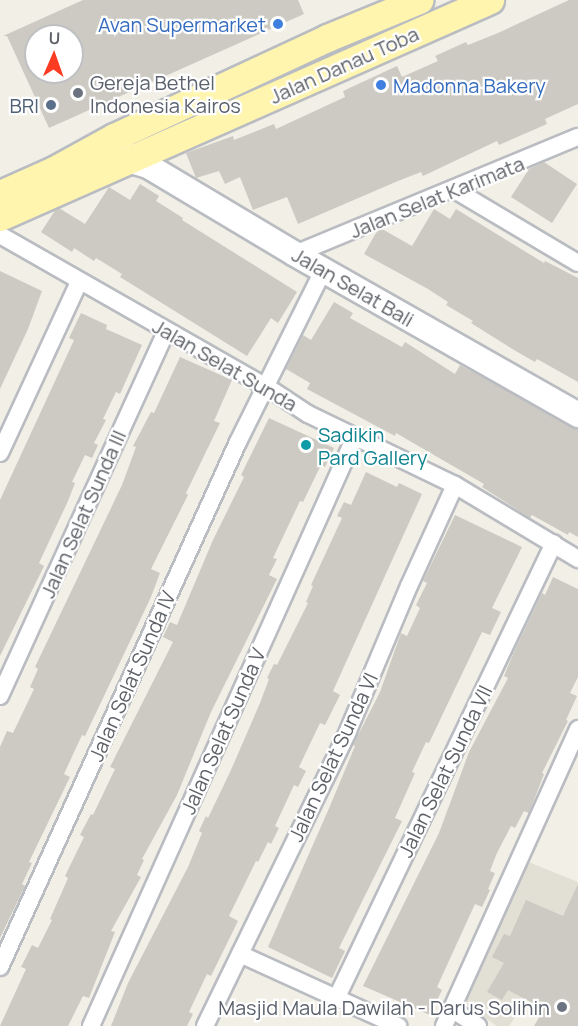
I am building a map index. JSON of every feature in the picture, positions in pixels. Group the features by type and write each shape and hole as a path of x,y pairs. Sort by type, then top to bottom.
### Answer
{"main road":[{"name":"Jalan Danau Toba","path":"0,194 52,171 114,137 327,38 419,0"},
{"name":"Jalan Danau Toba","path":"0,217 490,0"}],"street":[{"path":"114,137 128,160"},
{"name":"Jalan Selat Karimata","path":"296,254 455,190 578,137"},
{"name":"Jalan Selat Bali","path":"128,160 148,166 296,254 578,415"},
{"path":"455,190 574,260 578,242"},
{"name":"Jalan Selat Sunda","path":"0,235 166,332 267,387 308,414 455,485 578,559"},
{"name":"Jalan Selat Sunda IV","path":"0,967 238,442 324,269"},
{"path":"0,453 79,282"},
{"name":"Jalan Selat Sunda III","path":"0,696 166,332"},
{"name":"Jalan Selat Sunda V","path":"91,1026 355,437"},
{"name":"Jalan Selat Sunda VI","path":"204,1026 348,732 409,586 455,485"},
{"name":"Jalan Selat Sunda VII","path":"336,999 554,543"},
{"path":"444,1026 578,729"},
{"path":"240,954 398,1026"},
{"path":"452,1009 478,1026"}],"shaded area":[{"path":"526,861 578,882 578,939 541,978 509,1026 497,1026 467,1005 467,998"}],"building":[{"path":"83,0 298,0 304,14 49,128 29,84 84,84 84,24 30,24"},
{"path":"569,0 578,0 578,104 545,119 547,124 499,145 497,141 423,176 421,172 298,224 287,197 253,210 240,177 225,184 219,171 196,178 186,153 233,136 234,140 274,124 276,129 345,97 343,91 397,66 402,77 438,61 435,56 466,42 468,45 498,33"},
{"path":"24,27 24,73 7,36 3,36"},
{"path":"544,162 577,184 552,223 511,197 529,169"},
{"path":"140,184 159,196 156,201 183,218 182,220 297,292 278,323 271,318 247,356 120,277 122,274 96,258 94,261 74,248 72,252 41,232 56,209 59,208 85,224 109,187 130,200"},
{"path":"434,209 450,219 456,209 544,263 545,261 578,278 578,382 537,359 535,362 514,350 471,323 473,321 446,305 448,302 428,289 364,254 377,231 382,229 412,246"},
{"path":"0,271 42,291 28,329 0,389"},
{"path":"334,302 353,313 350,318 402,347 405,342 455,374 460,365 578,429 578,537 569,532 568,535 532,515 530,518 482,487 484,484 396,433 395,436 307,389 310,383 286,369 303,335 311,340"},
{"path":"81,313 107,325 106,329 142,345 120,394 116,392 103,419 106,420 94,443 98,445 92,458 85,455 72,482 75,483 68,501 39,563 44,566 0,656 0,500 74,340 69,338"},
{"path":"180,357 232,380 214,421 220,423 186,493 188,495 151,569 160,573 151,597 85,736 82,735 64,774 70,777 29,862 32,863 22,884 25,886 0,938 0,747 7,731 13,733 34,689 30,687 38,669 35,667 122,485 136,447 133,446 151,412 154,413"},
{"path":"269,418 334,448 325,467 321,465 303,502 300,501 273,558 277,559 269,575 277,579 211,712 177,795 142,859 144,860 137,875 141,877 111,931 115,932 89,998 83,996 68,1026 0,1026 26,969 21,967 32,945 38,948 52,920 50,919 68,878 65,876 84,837 80,835 91,814 93,815 115,769 110,767 173,642 163,637 170,622 177,625 213,540 244,477 241,475"},
{"path":"366,472 397,487 399,483 422,494 333,691 340,695 325,725 320,723 299,767 306,771 298,787 294,785 275,826 279,828 271,844 268,842 258,862 256,861 229,916 238,921 211,976 207,974 189,1012 193,1014 187,1026 111,1026 128,983 188,867 202,833 199,831 206,816 208,818 231,770 260,703 269,679 267,678 274,664 277,665 308,603 306,602 313,586 311,585 342,518 337,516 344,502 351,505"},
{"path":"455,515 522,547 492,608 501,612 490,635 482,632 429,743 426,742 412,772 415,773 395,818 402,821 339,948 345,951 332,978 268,947 330,806 355,746 353,745 380,692 401,633 407,636 420,608 416,605 427,583 423,581"},
{"path":"553,577 578,589 578,677 570,693 577,696 566,720 568,721 542,773 544,774 529,813 524,811 515,828 511,826 497,853 490,871 495,873 488,889 490,890 482,907 475,904 437,987 442,990 430,1015 363,986 439,833 469,752 508,678 504,676 513,654 542,593 545,595"},
{"path":"578,884 578,1026 534,1026 544,1009 508,990 502,1000 487,992 504,963 492,957 504,934 510,936 526,900 563,916"}],"place":[{"name":"Avan Supermarket","path":"278,24"},
{"name":"Madonna Bakery","path":"381,85"},
{"name":"Gereja Bethel Indonesia Kairos","path":"78,93"},
{"name":"BRI","path":"51,105"},
{"name":"Sadikin Pard Gallery","path":"306,445"},
{"name":"Masjid Maula Dawilah - Darus Solihin","path":"562,1007"}]}
